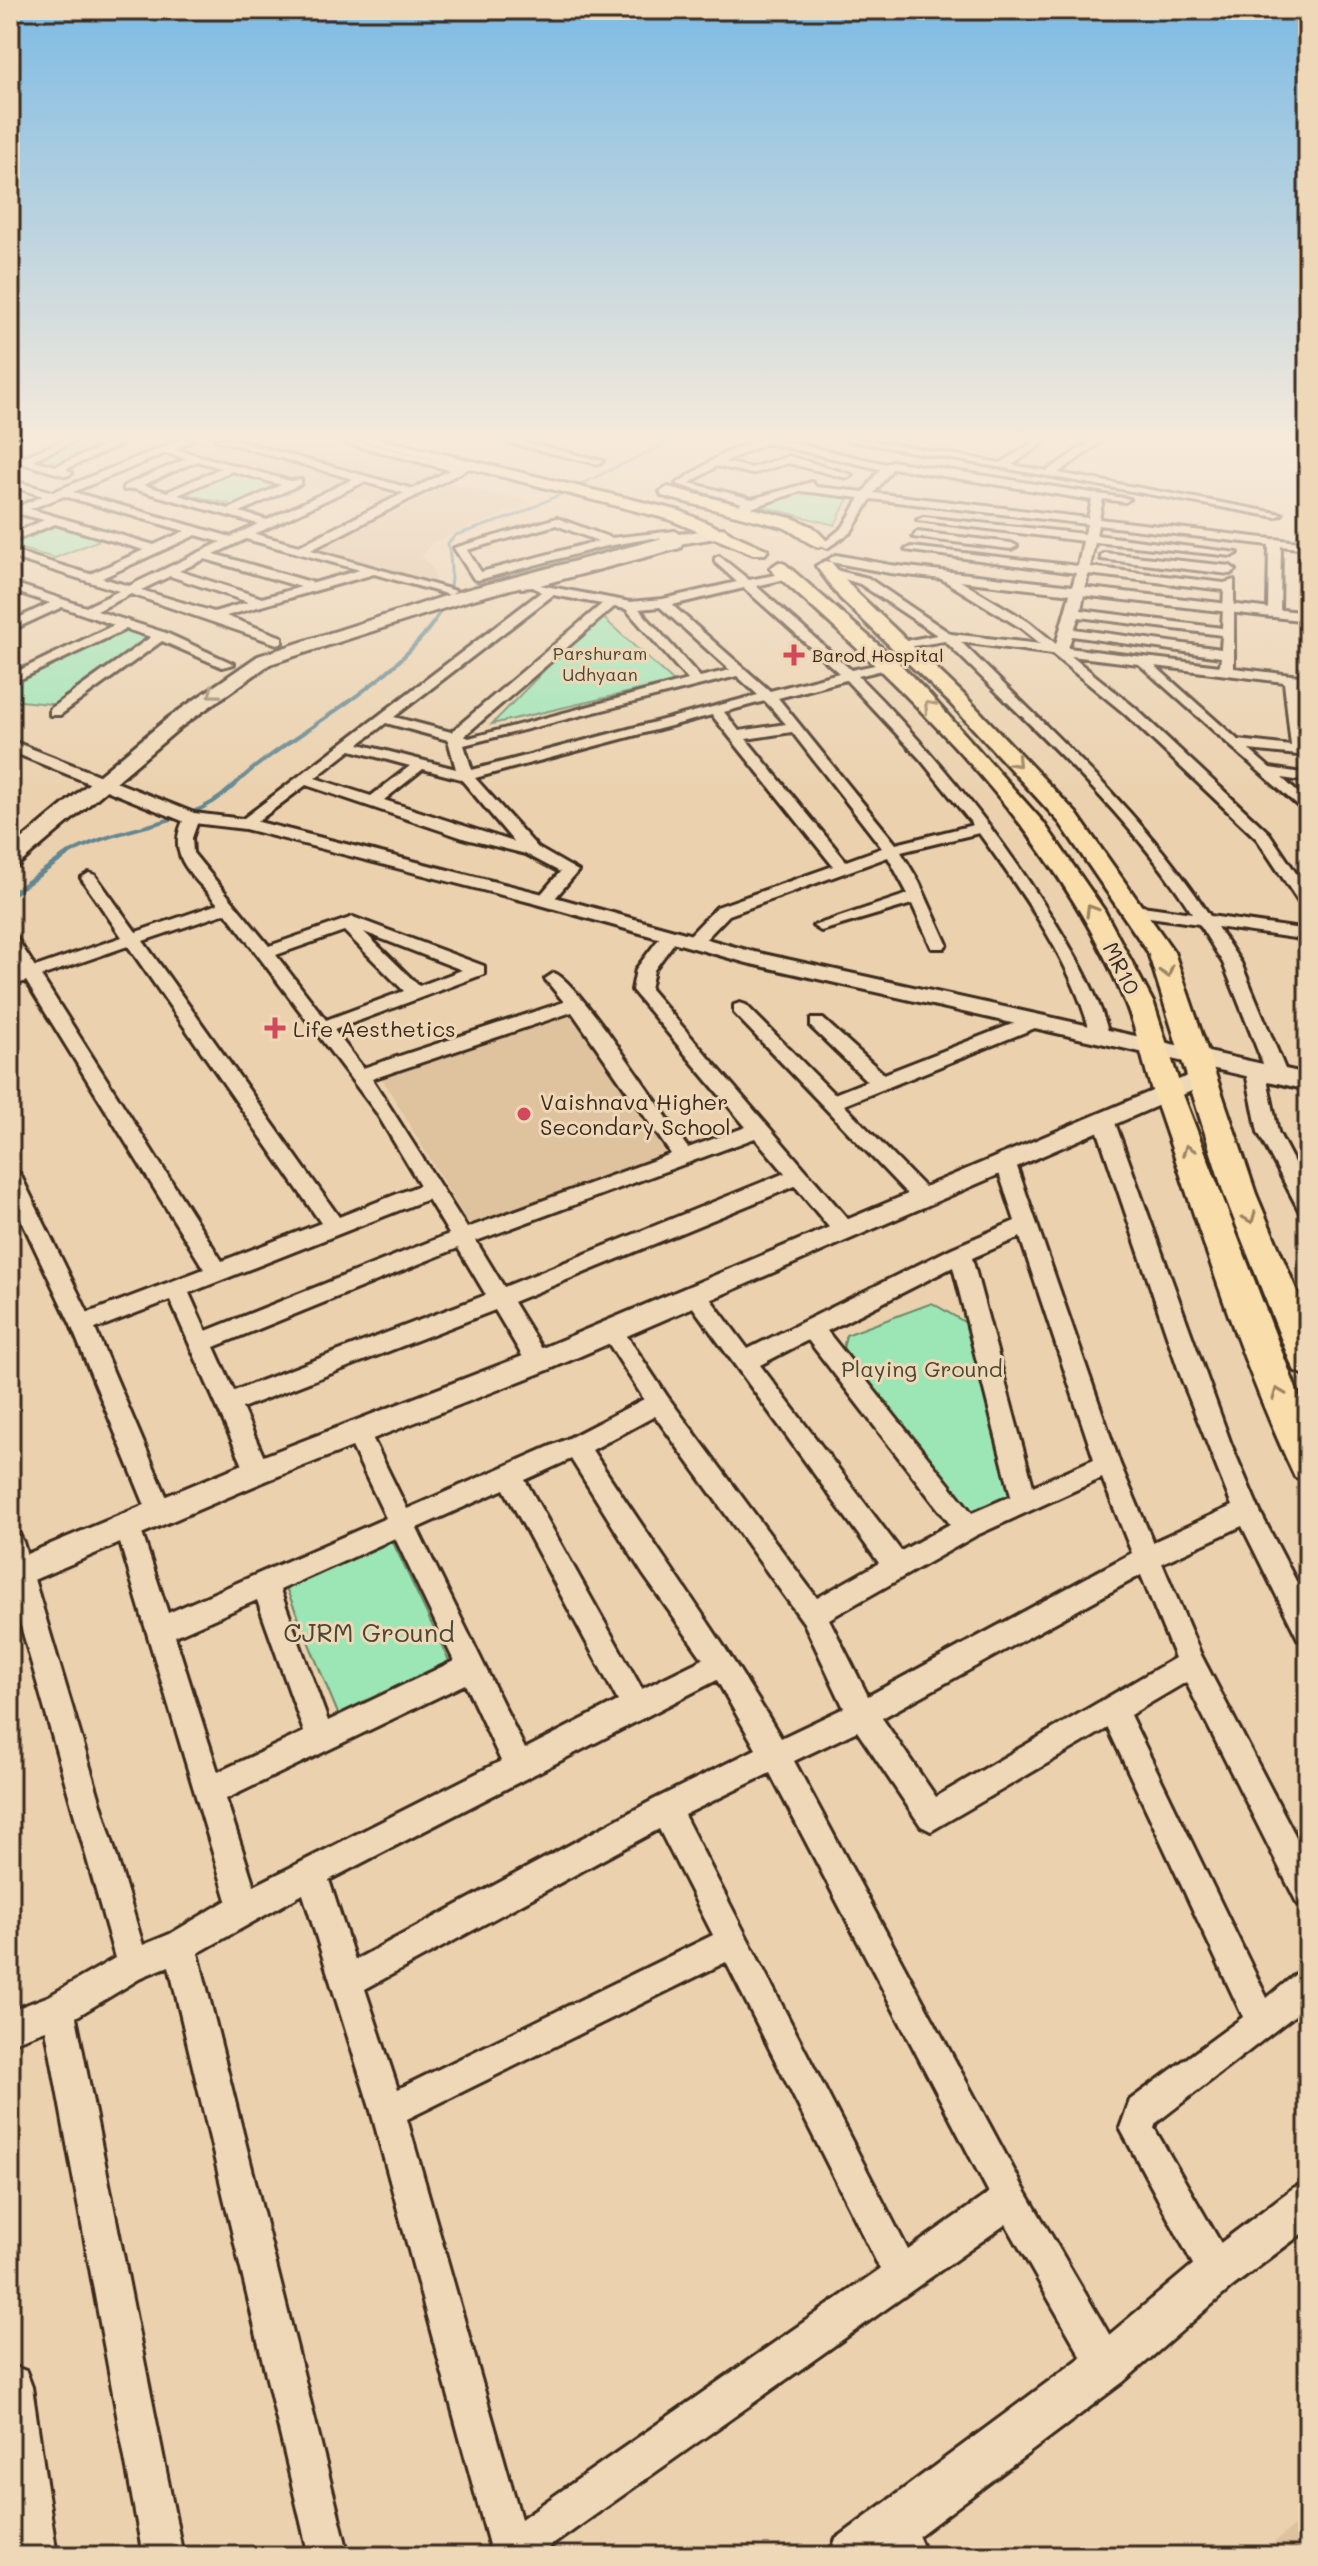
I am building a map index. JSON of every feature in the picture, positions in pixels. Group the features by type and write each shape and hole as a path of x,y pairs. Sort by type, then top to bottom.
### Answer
{"main road":[{"path":"34,814 200,679 277,640 585,559"},
{"name":"MR10","path":"766,559 956,698 1068,818 1135,910 1161,952 1240,1194 1308,1361"},
{"path":"776,559 775,564 808,570 824,559"},
{"name":"MR10","path":"828,559 894,655 1072,878 1118,958 1140,1004 1167,1092 1264,1359 1308,1465"},
{"path":"10,860 102,782 245,670 291,649 448,593"}],"street":[{"path":"27,559 214,616 277,640"},
{"path":"89,579 134,559"},
{"path":"87,611 197,559"},
{"path":"218,559 314,587"},
{"path":"330,559 448,593"},
{"path":"467,559 478,576 549,559"},
{"path":"627,559 525,585 630,606 663,603 745,584 775,564"},
{"path":"830,559 948,637 1101,789 1176,876 1232,963 1266,1073 1268,1132 1308,1209"},
{"path":"837,559 906,571 1308,617"},
{"path":"906,571 909,559"},
{"path":"990,559 1230,587"},
{"path":"1060,651 1074,613 1085,559"},
{"path":"1122,559 1230,570"},
{"path":"1226,674 1231,559"},
{"path":"1274,613 1275,559"},
{"path":"719,560 848,674 926,757 985,827 1008,859 1092,997 1100,1035"},
{"path":"214,616 376,570"},
{"path":"170,572 260,602"},
{"path":"941,575 1060,651 1216,788 1263,836 1308,903"},
{"path":"10,586 161,636 227,664"},
{"path":"245,824 550,591"},
{"path":"10,627 61,603"},
{"path":"663,603 767,695 796,727 892,850 938,944"},
{"path":"454,737 610,604"},
{"path":"630,606 697,682"},
{"path":"1074,613 1226,632"},
{"path":"10,680 125,624"},
{"path":"1068,632 1227,654"},
{"path":"55,712 161,636"},
{"path":"348,745 466,776 848,674 948,637 1226,674 1308,681"},
{"path":"1145,664 1306,807"},
{"path":"384,718 469,742 740,671"},
{"path":"1238,744 1303,752 1301,703 1290,680"},
{"path":"714,709 843,868"},
{"path":"736,736 796,727"},
{"path":"454,737 466,776 532,851"},
{"path":"10,745 191,818 245,824 544,900 747,957 1153,1048 1198,1068 1266,1073 1308,1082"},
{"path":"375,800 421,764"},
{"path":"1268,772 1308,778"},
{"path":"302,779 375,800 466,835 532,851 570,871 544,900"},
{"path":"191,818 184,838 185,854 229,906 383,1107 538,1362"},
{"path":"693,942 723,911 892,850 985,827"},
{"path":"89,878 336,1228"},
{"path":"821,926 917,897"},
{"path":"10,981 229,906"},
{"path":"1135,910 1308,935"},
{"path":"265,953 353,922 478,970 322,1028"},
{"path":"346,924 417,994"},
{"path":"670,936 645,969 641,990 801,1175 845,1231"},
{"path":"10,941 217,1271"},
{"path":"554,979 576,1004 683,1156"},
{"path":"359,1076 576,1004"},
{"path":"740,1009 922,1197"},
{"path":"830,1103 1039,1020"},
{"path":"817,1023 881,1083"},
{"path":"15,1574 258,1471 538,1362 845,1231 1167,1092 1198,1068"},
{"path":"1104,1120 1216,1441 1284,1588 1308,1630"},
{"path":"198,1344 462,1238 760,1129"},
{"path":"1005,1161 1108,1464 1191,1664 1308,1892"},
{"path":"10,1174 82,1325 160,1512"},
{"path":"226,1404 501,1298 801,1175"},
{"path":"82,1325 432,1189"},
{"path":"744,1362 960,1254 1027,1225"},
{"path":"960,1254 1025,1501"},
{"path":"175,1287 198,1344 258,1471"},
{"path":"695,1295 897,1567"},
{"path":"611,1330 659,1403 813,1614 862,1714 931,1816 1191,1664"},
{"path":"813,1330 968,1527"},
{"path":"162,1629 576,1446 659,1403"},
{"path":"357,1432 518,1765"},
{"path":"576,1446 652,1566 722,1663 775,1754 1011,2199 1107,2366"},
{"path":"813,1614 968,1527 1108,1464"},
{"path":"509,1475 635,1704"},
{"path":"346,1982 665,1809 862,1714 1147,1558 1248,1511"},
{"path":"128,1526 245,1907"},
{"path":"10,1542 15,1574 133,1965"},
{"path":"265,1585 321,1740"},
{"path":"10,2027 58,2009 133,1965 180,1946 311,1872 635,1704 722,1663"},
{"path":"209,1792 471,1667"},
{"path":"1113,1709 1262,2023"},
{"path":"665,1809 903,2278"},
{"path":"311,1872 388,2111 512,2553 1011,2199"},
{"path":"388,2111 733,1942"},
{"path":"180,1946 329,2556"},
{"path":"1217,2272 1140,2136 1138,2119 1142,2112 1262,2023 1308,1984"},
{"path":"58,2009 163,2556"},
{"path":"853,2556 900,2540 1217,2272 1308,2203"},
{"path":"10,2387 23,2533"}],"shaded area":[{"path":"351,559 424,559 433,569 435,581"},
{"name":"Vaishnava Higher Secondary School","path":"569,1015 673,1150 470,1227 382,1078"},
{"path":"1308,2514 1308,2556 1258,2556"}],"green space":[{"name":"Parshuram Udhyaan","path":"599,614 674,682 492,724"},
{"path":"132,629 152,635 61,705 10,700 10,684"},
{"name":"Playing Ground","path":"932,1303 971,1326 1014,1499 970,1518 841,1358 846,1335"},
{"name":"CJRM Ground","path":"389,1534 451,1665 341,1721 284,1583"}],"waterway":[{"path":"432,624 448,595 450,559"},
{"path":"66,856 99,840 185,815 210,804 278,750 373,684 415,645 434,622"},
{"path":"10,895 66,856"}],"place":[{"name":"Barod Hospital","path":"794,655"},
{"name":"Life Aesthetics","path":"275,1028"},
{"name":"Vaishnava Higher Secondary School","path":"524,1114"}]}
